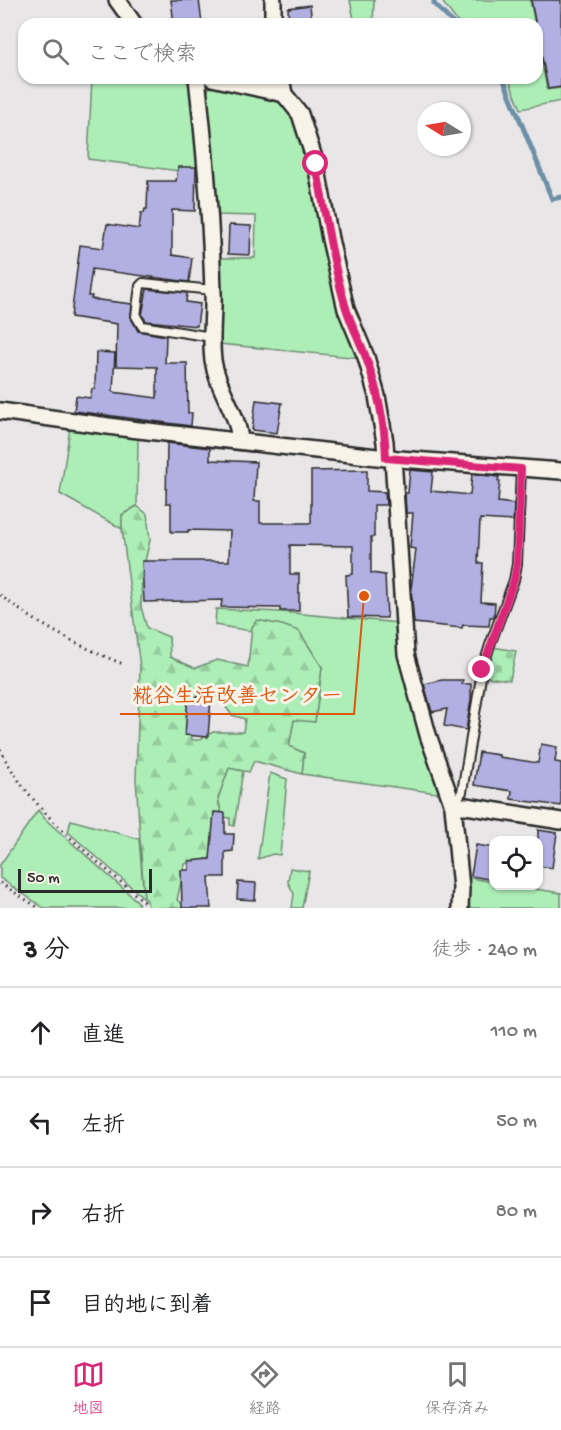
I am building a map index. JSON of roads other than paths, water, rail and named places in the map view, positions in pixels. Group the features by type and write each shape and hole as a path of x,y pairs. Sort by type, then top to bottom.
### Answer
{"street":[{"path":"117,0 130,18"},
{"path":"273,0 273,18"},
{"path":"198,84 207,175 213,291 213,360 218,379 239,429 240,441"},
{"path":"239,84 284,94"},
{"path":"282,84 284,94 300,114 316,164 346,309 366,357 377,396 389,458 406,654 428,735 453,806 461,888 460,908"},
{"path":"0,411 389,458 561,471"},
{"path":"453,806 561,821"}],"lane":[{"path":"212,337 142,326 136,316 140,286 143,283 213,291"},
{"path":"453,806 462,792 482,670 514,580 517,564 521,469"}],"waterway":[{"path":"434,0 434,4 448,18"},
{"path":"505,84 552,199 561,197"}],"place":[{"name":"糀谷生活改善センター","path":"364,596"}]}
